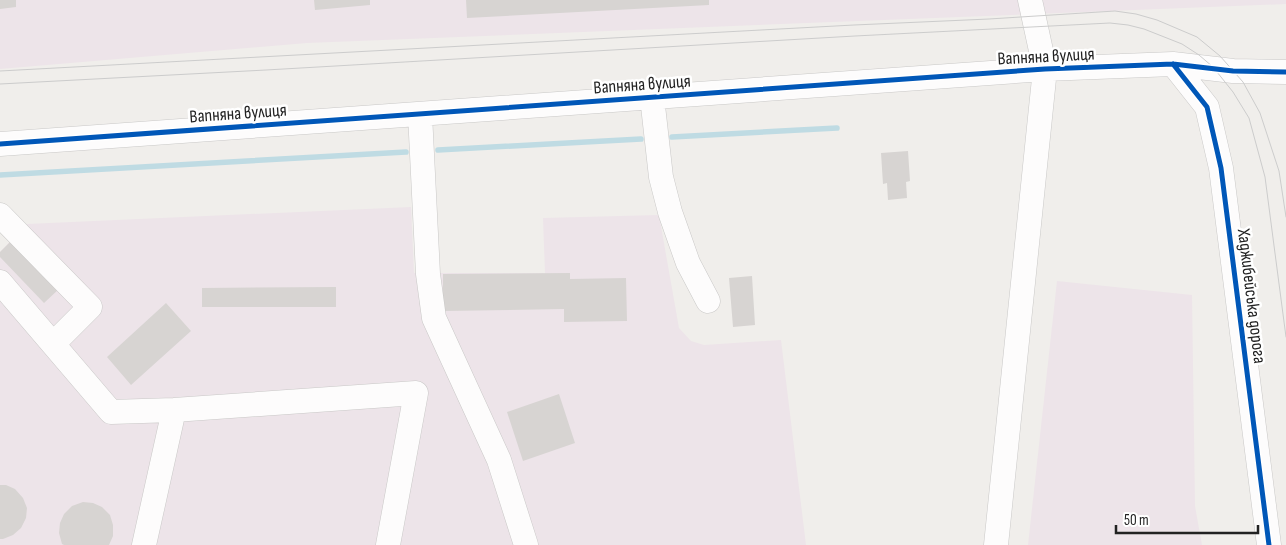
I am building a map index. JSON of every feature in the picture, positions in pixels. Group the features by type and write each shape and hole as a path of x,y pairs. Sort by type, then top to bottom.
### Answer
{"street":[{"path":"996,545 1045,69 1030,0"},
{"name":"Вапняна вулиця","path":"0,144 1045,69 1173,64 1233,71 1286,72"},
{"name":"Хаджибейська дорога","path":"1173,64 1207,107 1221,168 1269,545"},
{"path":"652,97 661,177 670,212 688,263 708,301"},
{"path":"420,114 428,274 434,318 499,460 526,545"},
{"path":"0,215 90,307 53,344"},
{"path":"0,282 111,412 174,410 416,394 388,545"},
{"path":"144,545 174,410"}],"shaded area":[{"path":"0,0 1286,0 1286,4 307,43 0,69"},
{"path":"411,207 414,273 545,273 543,218 659,215 679,328 691,341 704,345 781,340 806,545 0,545 0,252 27,224"},
{"path":"1057,281 1192,295 1195,506 1202,545 1028,545"}],"building":[{"path":"0,0 16,0 16,7 0,9"},
{"path":"314,0 370,0 370,5 315,10"},
{"path":"466,0 709,0 709,5 467,18"},
{"path":"908,151 910,181 906,182 907,198 888,200 887,183 883,184 881,153"},
{"path":"12,240 59,289 44,303 0,257 0,252"},
{"path":"570,273 570,279 626,278 627,321 564,322 564,309 443,311 443,274"},
{"path":"752,276 755,325 733,327 729,278"},
{"path":"336,287 336,307 202,307 202,288"},
{"path":"166,303 191,331 131,385 107,357"},
{"path":"559,394 575,443 523,461 507,412"},
{"path":"0,485 6,485 15,489 23,498 27,508 26,518 21,528 13,535 3,539 0,539"},
{"path":"83,502 93,503 102,507 110,515 113,525 113,536 109,545 62,544 59,533 60,523 64,514 72,506"}],"waterway":[{"path":"672,137 837,128"},
{"path":"438,150 641,139"},
{"path":"0,175 406,152"}],"tram line":[{"path":"0,71 1115,11 1157,20 1197,37 1220,56 1243,82 1260,113 1279,171 1286,217"},
{"path":"0,84 855,36 1110,23 1128,25 1144,29 1182,44 1199,55 1213,67 1233,92 1249,118 1265,177 1286,337"}],"cycle path":[{"path":"1173,64 1207,107 1221,168 1269,545"},
{"path":"0,144 1045,69 1173,64 1233,71 1286,72"}]}
